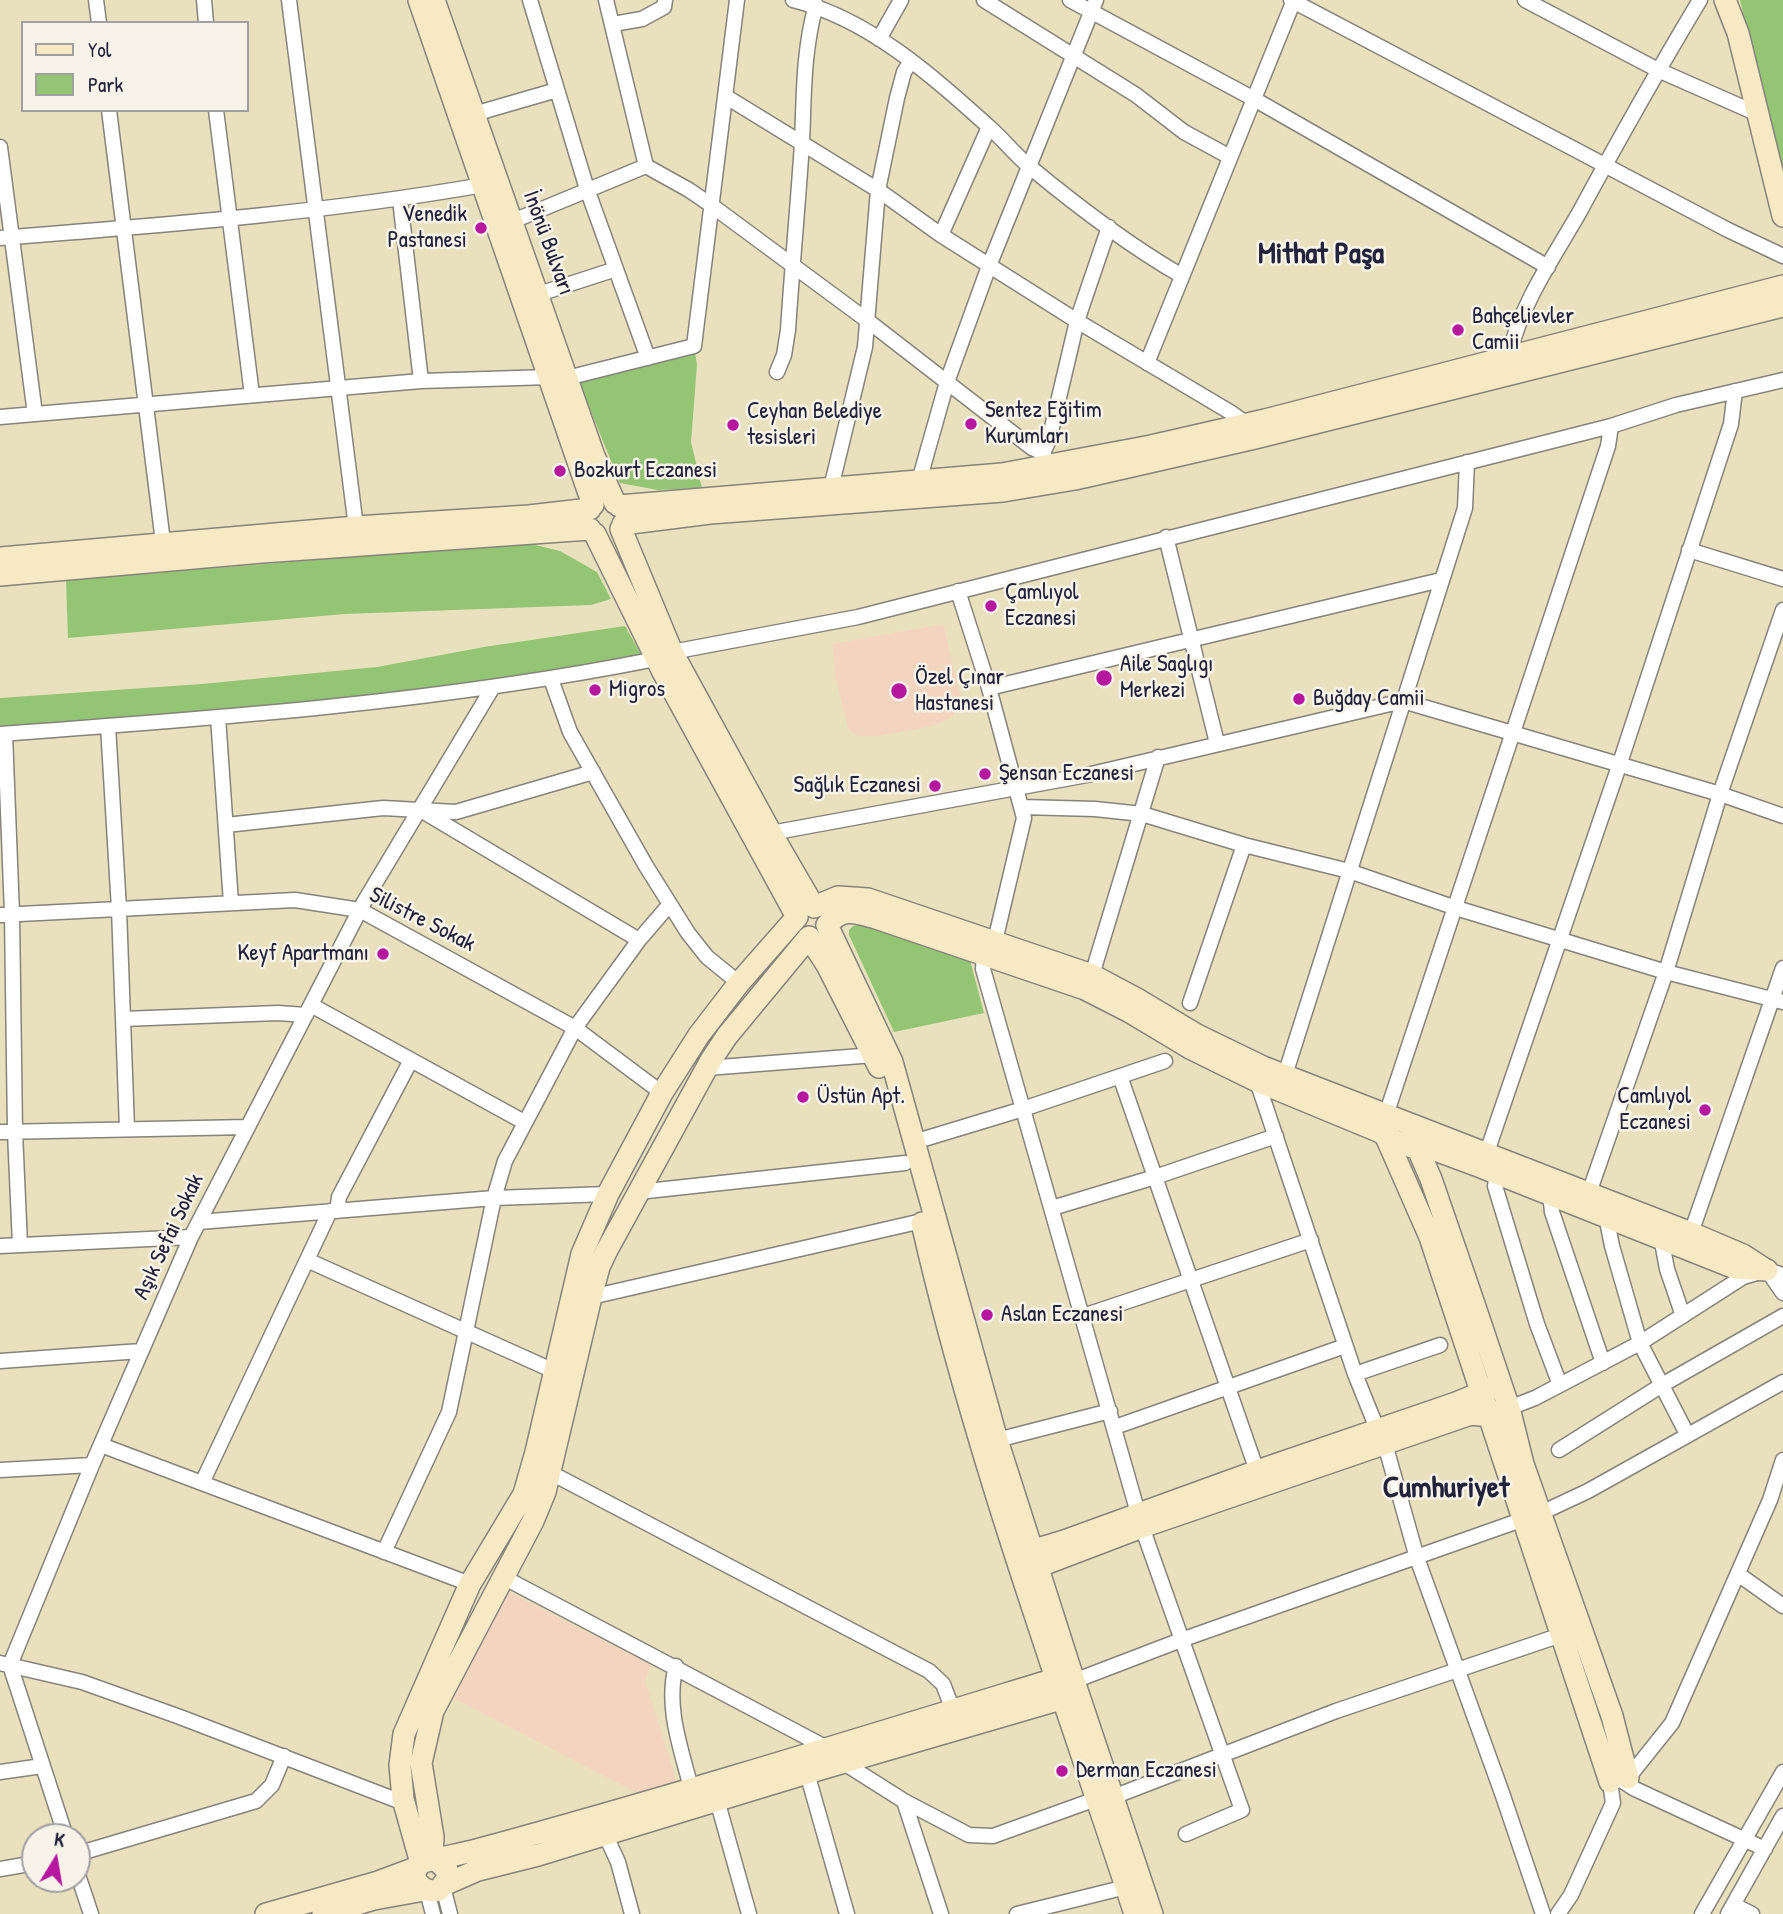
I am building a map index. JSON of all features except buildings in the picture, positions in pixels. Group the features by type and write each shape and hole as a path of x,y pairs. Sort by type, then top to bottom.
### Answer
{"street":[{"path":"96,0 99,21"},
{"path":"204,0 206,21"},
{"path":"289,0 356,527"},
{"name":"İnönü Bulvarı","path":"419,0 484,185 559,378 619,516 664,656"},
{"name":"İnönü Bulvarı","path":"435,0 539,294 592,519 664,656"},
{"path":"530,0 587,189 648,358"},
{"path":"607,0 646,166 689,190 793,265 1046,460"},
{"path":"613,24 642,19 664,7 664,0"},
{"path":"0,417 421,382 559,378 694,346 737,0"},
{"path":"794,0 816,5 846,18 911,61 989,127 1029,166 1142,253 1182,276"},
{"path":"879,39 901,0"},
{"path":"984,0 1136,95 1184,132 1230,157"},
{"path":"1070,0 1093,6 1548,267"},
{"path":"1147,363 1293,0 1728,230 1783,256"},
{"path":"1525,0 1658,69 1758,114"},
{"path":"1509,355 1515,330 1548,267 1658,69 1700,0"},
{"path":"1725,0 1738,33 1783,216"},
{"path":"777,372 784,355 788,330 802,143 804,75 808,33 816,5"},
{"path":"919,481 947,382 989,265 1093,6"},
{"path":"831,488 865,347 878,190 900,85 911,61"},
{"path":"474,114 557,90"},
{"path":"724,96 878,190 941,235 1077,321 1247,424"},
{"path":"109,112 163,542"},
{"path":"216,112 252,395"},
{"path":"941,235 989,127"},
{"path":"0,147 6,237 35,414"},
{"path":"513,221 646,166"},
{"path":"6,237 400,200 484,185"},
{"path":"400,200 421,382"},
{"path":"1046,460 1077,321 1109,227"},
{"path":"539,294 616,269"},
{"path":"619,516 831,488 1002,474 1046,460 1247,424 1783,286"},
{"path":"592,519 604,500 619,516 710,513 1003,491 1075,479 1255,438 1783,306"},
{"path":"20,1245 8,1132 2,734 218,717 551,679 858,617 1611,426 1676,405 1783,380"},
{"path":"1487,1153 1619,766 1731,424 1735,391"},
{"path":"1611,426 1608,446 1384,1125 1430,1237 1480,1392 1499,1412 1523,1464 1532,1516 1561,1635 1620,1780 1765,1849"},
{"path":"1284,1075 1465,508 1467,462"},
{"path":"0,558 356,527 529,516 592,519"},
{"path":"592,519 600,536 611,536 619,516"},
{"path":"0,575 592,519"},
{"path":"1166,537 1217,743"},
{"path":"1689,550 1783,579"},
{"path":"989,688 1441,580"},
{"path":"958,591 989,688 1024,818 983,969 1140,1520 1242,1810 1185,1834"},
{"path":"1589,1192 1666,972 1720,794 1783,610"},
{"path":"664,656 771,833 806,912"},
{"path":"664,656 806,912"},
{"path":"551,679 570,732 670,904 707,957 739,983"},
{"name":"Aşık Sefai Sokak","path":"4,1665 191,1237 360,910 493,687"},
{"path":"771,833 1017,788 1403,701 1511,735 1720,794 1783,816"},
{"path":"218,717 232,903"},
{"path":"108,726 119,909 127,1129"},
{"path":"1092,975 1158,758"},
{"path":"226,825 383,808 456,812 593,772"},
{"path":"1021,807 1096,809 1142,814 1244,845 1349,871 1456,908 1666,972 1779,1001"},
{"path":"420,809 639,940"},
{"path":"1190,1003 1244,845"},
{"path":"433,1914 435,1888 447,1870 427,1863 404,1803 400,1765 404,1734 470,1584 524,1494 582,1254 608,1194 698,1035 739,983 806,912 838,897 868,898 1085,989 1257,1082 1384,1125 1416,1126 1691,1233 1743,1255 1775,1273 1783,1293"},
{"name":"Silistre Sokak","path":"6,915 295,900 360,910 575,1028 663,1093"},
{"path":"384,1552 449,1412 494,1198 505,1161 575,1028 639,940 670,904"},
{"path":"806,912 797,927 818,931 892,1062 1063,1686 1104,1798 1152,1914"},
{"path":"450,1914 435,1888 417,1882 427,1863 433,1836 421,1763 425,1740 433,1711 533,1521 551,1473 599,1267 638,1192 727,1036 818,931 839,914 860,914 1092,975 1197,1035 1384,1125 1418,1149 1436,1150 1735,1268 1775,1273"},
{"path":"818,931 883,1078 922,1221 943,1315 1027,1562"},
{"path":"1691,1233 1779,1001 1783,968"},
{"path":"123,1019 308,1010 411,1060 524,1122"},
{"path":"707,1068 874,1055"},
{"path":"202,1483 307,1259 411,1060"},
{"path":"914,1142 1165,1061"},
{"path":"1120,1076 1257,1471"},
{"path":"1257,1082 1355,1374 1381,1438 1417,1558 1543,1914"},
{"path":"1416,1126 1419,1135 1418,1149 1439,1203 1500,1385 1499,1412"},
{"path":"8,1132 248,1127"},
{"path":"1052,1208 1276,1136"},
{"path":"638,1192 905,1163"},
{"path":"1497,1173 1495,1186 1537,1324 1560,1385"},
{"path":"199,1222 220,1218 494,1198 608,1194"},
{"path":"1550,1194 1552,1212 1603,1363"},
{"path":"1606,1216 1640,1343 1687,1434"},
{"path":"591,1297 922,1221"},
{"path":"0,1246 191,1237"},
{"path":"1661,1237 1667,1269 1683,1316"},
{"path":"1083,1316 1311,1240"},
{"path":"307,1259 554,1371"},
{"path":"1140,1520 1257,1471 1471,1414 1499,1412 1560,1385 1640,1343 1743,1277 1775,1273"},
{"path":"1559,1450 1662,1385 1783,1316"},
{"path":"1355,1374 1440,1345"},
{"path":"1115,1427 1346,1346"},
{"path":"0,1361 141,1351"},
{"path":"323,1914 374,1899 435,1888 478,1870 538,1855 844,1763 1063,1686 1181,1640 1417,1558 1532,1516 1588,1491 1783,1382"},
{"path":"1027,1562 1140,1520 1381,1438 1500,1385"},
{"path":"997,1440 1110,1411"},
{"path":"101,1445 470,1584"},
{"path":"1620,1780 1672,1723 1738,1574 1778,1497 1783,1460"},
{"path":"0,1470 92,1465"},
{"path":"551,1473 929,1671 943,1684 953,1710"},
{"path":"1532,1516 1612,1716 1620,1780 1613,1803 1571,1895 1559,1914"},
{"path":"1738,1574 1783,1606"},
{"path":"503,1577 827,1748"},
{"path":"844,1763 904,1801 969,1835 993,1836 1221,1756 1336,1711 1561,1635"},
{"path":"4,1665 82,1682 404,1803"},
{"path":"4,1665 61,1823"},
{"path":"676,1666 671,1683 671,1707 691,1788"},
{"path":"266,1914 378,1882 427,1863 953,1710 1063,1686"},
{"path":"91,1850 256,1801 272,1785 284,1756"},
{"path":"0,1772 42,1766"},
{"path":"1702,1914 1783,1772"},
{"path":"807,1773 847,1914"},
{"path":"1104,1798 1135,1914"},
{"path":"717,1800 749,1914"},
{"path":"904,1801 941,1914"},
{"path":"1752,1914 1731,1909 1783,1815"},
{"path":"605,1835 618,1862 632,1914"},
{"path":"0,1869 21,1865"},
{"path":"1017,1914 1037,1912 1126,1887"},
{"path":"84,1893 90,1914"}],"shaded area":[{"name":"Özel Çınar Hastanesi","path":"943,624 962,701 953,716 933,726 878,736 858,736 848,728 836,680 832,644"},
{"path":"505,1590 651,1665 645,1681 678,1785 641,1795 451,1697"}],"green space":[{"path":"1740,0 1783,0 1783,179"},
{"path":"694,346 697,365 691,442 702,488 658,490 620,483 579,382"},
{"path":"527,543 560,551 597,572 611,599 591,605 345,614 68,638 66,580"},
{"path":"625,626 642,656 521,684 0,734 0,698 202,684 377,667 484,647"},
{"path":"853,926 875,927 970,960 984,1013 894,1032 849,935"}],"place":[{"name":"Venedik Pastanesi","path":"481,228"},
{"name":"Bahçelievler Camii","path":"1458,330"},
{"name":"Sentez Eğitim Kurumları","path":"971,424"},
{"name":"Ceyhan Belediye tesisleri","path":"733,425"},
{"name":"Bozkurt Eczanesi","path":"560,471"},
{"name":"Çamlıyol Eczanesi","path":"991,606"},
{"name":"Aile Saglıgı Merkezi","path":"1104,678"},
{"name":"Migros","path":"595,690"},
{"name":"Özel Çınar Hastanesi","path":"899,691"},
{"name":"Buğday Camii","path":"1299,699"},
{"name":"Şensan Eczanesi","path":"985,774"},
{"name":"Sağlık Eczanesi","path":"935,786"},
{"name":"Keyf Apartmanı","path":"383,954"},
{"name":"Üstün Apt.","path":"803,1097"},
{"name":"Camlıyol Eczanesi","path":"1705,1110"},
{"name":"Aslan Eczanesi","path":"987,1315"},
{"name":"Derman Eczanesi","path":"1062,1771"}],"district":[{"name":"Mithat Paşa","path":"1321,255"},
{"name":"Cumhuriyet","path":"1446,1489"}]}
